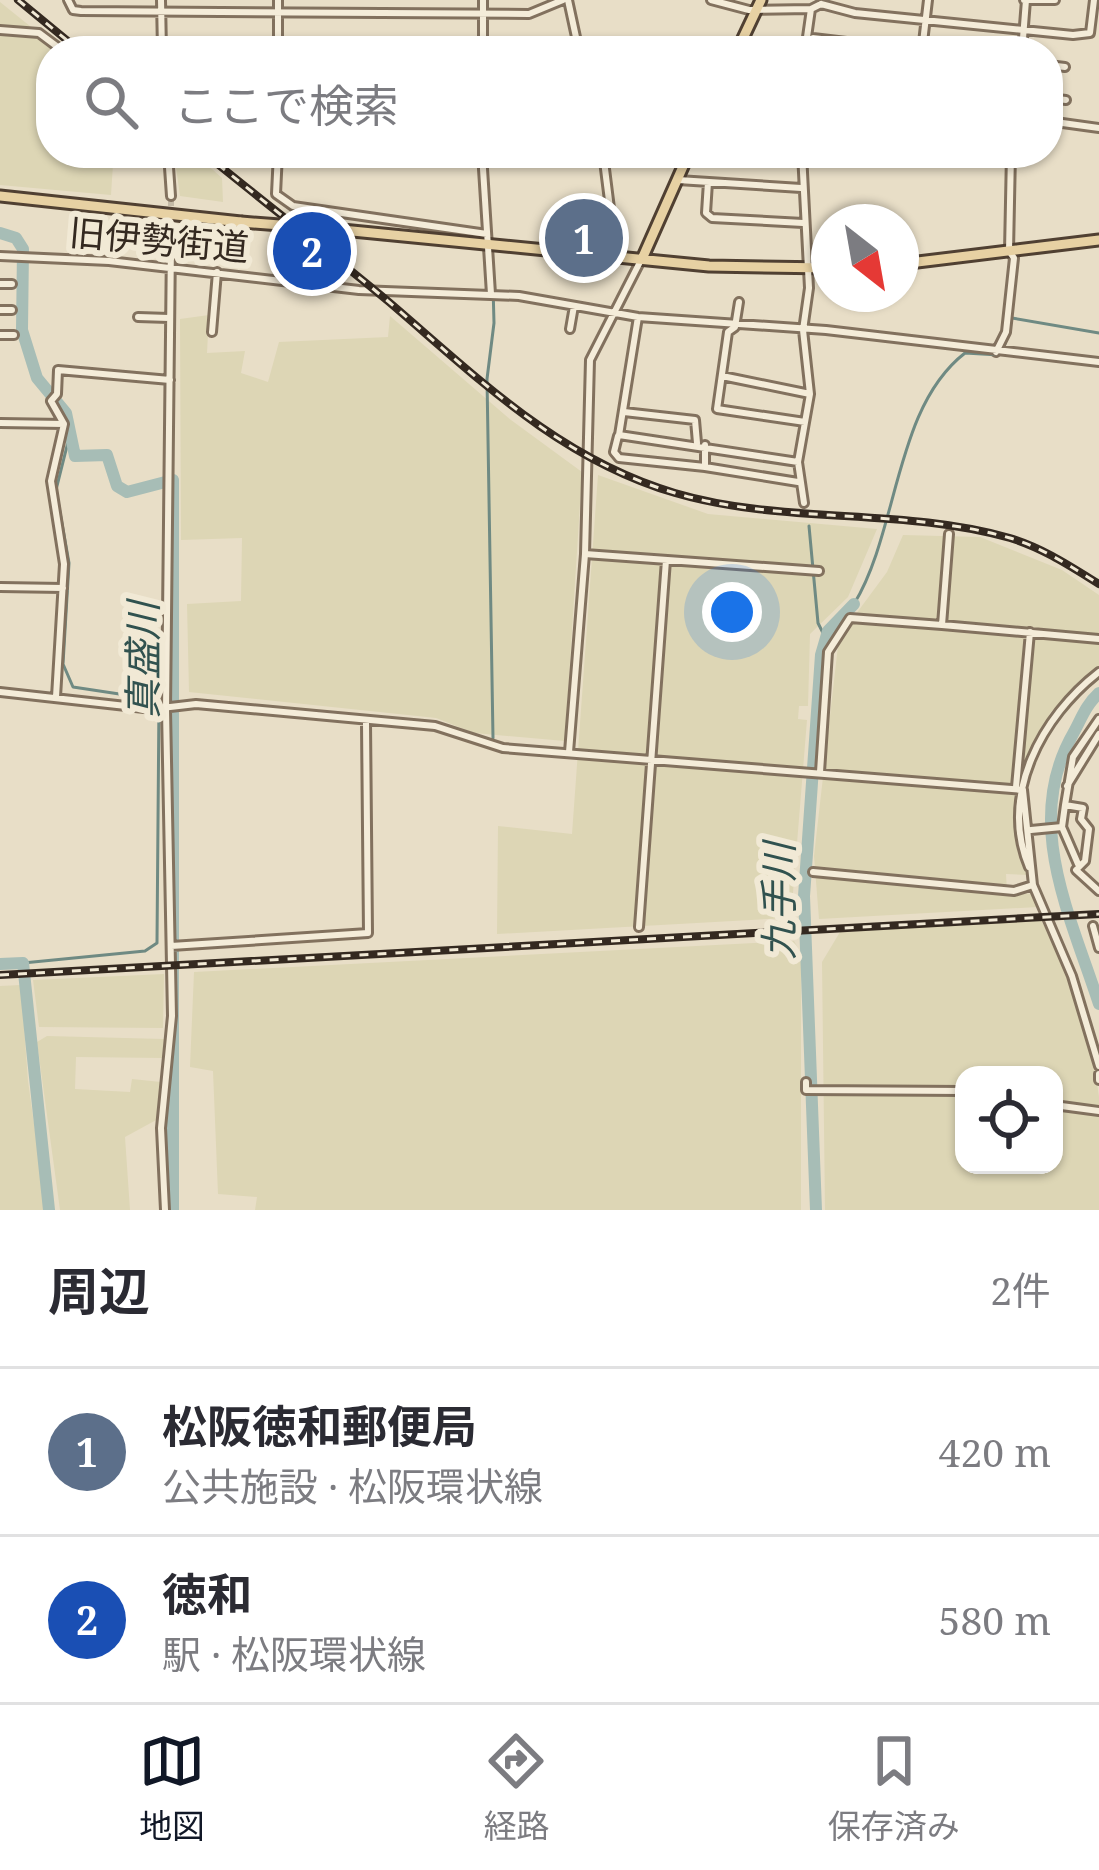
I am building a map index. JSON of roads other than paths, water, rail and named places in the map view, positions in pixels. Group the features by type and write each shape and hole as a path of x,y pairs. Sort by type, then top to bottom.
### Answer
{"main road":[{"path":"744,36 759,4"},
{"path":"642,259 682,168"},
{"path":"0,196 241,222 488,239 616,259 811,268"},
{"path":"919,262 1099,240"}],"street":[{"path":"68,0 73,10 160,13 529,14 544,4 566,0 575,36"},
{"path":"161,0 161,36"},
{"path":"278,0 278,36"},
{"path":"483,0 483,36"},
{"path":"711,0 811,10 821,2 826,9 1090,32 1094,0"},
{"path":"924,36 928,0"},
{"path":"1023,36 1025,0 1055,0"},
{"path":"809,36 811,10"},
{"path":"0,30 43,36"},
{"path":"1063,124 1099,128 1099,117"},
{"path":"169,168 171,196"},
{"path":"277,168 276,194 293,206 488,239"},
{"path":"484,168 491,294"},
{"path":"605,168 616,259"},
{"path":"802,168 809,288 803,330 810,394 798,462 804,503"},
{"path":"996,352 1012,308 1011,168"},
{"path":"677,179 801,188"},
{"path":"708,182 706,213 712,218 803,223"},
{"path":"165,1210 161,1128 172,1016 161,710 171,242"},
{"name":"旧伊勢街道","path":"0,256 217,272 359,290 491,294 638,317 1099,362"},
{"path":"569,752 585,554 590,360 642,259"},
{"path":"212,332 217,272"},
{"path":"0,284 12,284"},
{"path":"739,302 735,327 728,332 717,409 806,422"},
{"path":"570,329 574,305"},
{"path":"0,310 12,310"},
{"path":"138,317 169,318"},
{"path":"638,317 614,452 619,458 798,482"},
{"path":"0,335 14,335"},
{"path":"56,697 63,588 51,481 64,424 54,397 58,370 170,380"},
{"path":"722,376 810,394"},
{"path":"624,412 695,420 706,467"},
{"path":"0,423 64,424"},
{"path":"619,435 798,462"},
{"path":"942,625 949,534"},
{"path":"585,554 819,571"},
{"path":"639,927 666,560"},
{"path":"0,587 63,588"},
{"path":"820,772 828,652 850,618 1099,639"},
{"path":"1030,632 1018,808 1033,885 1072,976 1099,1073"},
{"path":"1029,867 1034,830 1019,788 1044,729 1076,689 1099,671"},
{"path":"0,692 161,710 196,704 435,726 485,746 1019,788"},
{"path":"1099,719 1073,757 1062,795 1062,826 1083,881 1099,891"},
{"path":"170,946 368,933 366,723"},
{"path":"1062,795 1099,734"},
{"path":"1065,805 1083,808 1082,819 1094,829 1085,861 1078,864"},
{"path":"1034,830 1062,826"},
{"path":"813,872 1014,891 1033,885"},
{"path":"1093,926 1099,948"},
{"path":"806,1082 806,1090 955,1091"},
{"path":"1063,1106 1099,1111"}],"waterway":[{"path":"564,2 570,21"},
{"path":"487,168 487,191"},
{"name":"真盛川","path":"0,233 16,238 23,249 22,330 37,378 66,413 75,456 107,455 117,486 127,492 173,480 173,1210"},
{"path":"492,248 494,323 487,379 493,738"},
{"path":"1004,347 1012,318 1099,333"},
{"path":"854,604 869,574 924,405 965,353 999,355"},
{"path":"23,963 145,951 157,943 159,700 73,687 63,664 69,563 56,490 68,442"},
{"path":"809,526 818,623 825,637"},
{"name":"九手川","path":"816,1210 804,896 821,655 828,631 854,604"},
{"path":"1099,693 1085,711 1059,766 1051,833 1065,902 1099,1004"},
{"path":"0,964 23,963 49,1210"}],"tunnel":[{"path":"171,196 171,242"}],"railway":[{"path":"18,0 62,36"},
{"path":"223,168 488,387 594,460 675,493 716,503 927,522 1010,538 1045,552 1099,584"},
{"path":"0,975 1099,914"}],"place":[{"name":"松阪徳和郵便局","path":"584,238"},
{"name":"徳和","path":"312,251"}]}
